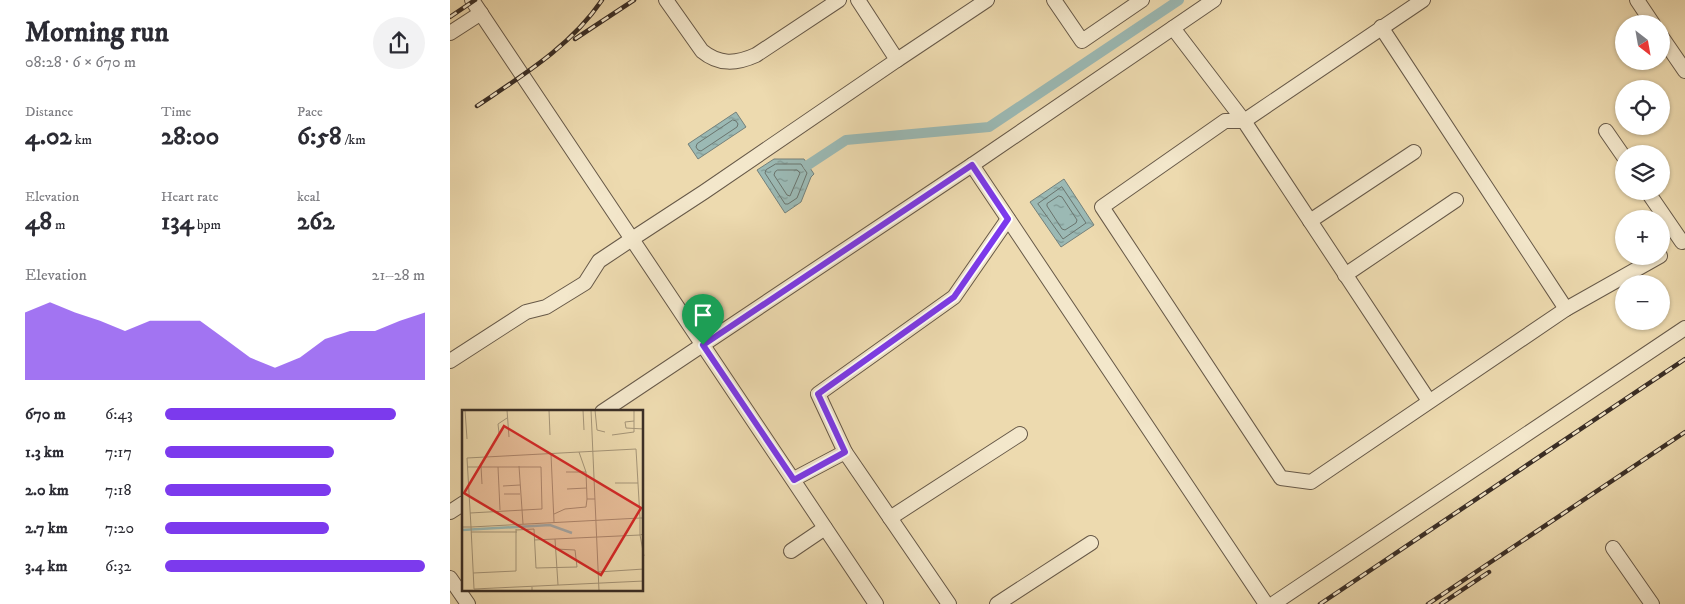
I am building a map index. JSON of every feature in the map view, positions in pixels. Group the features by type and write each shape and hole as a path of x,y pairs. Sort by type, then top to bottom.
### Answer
{"lane":[{"path":"472,0 876,604"},
{"path":"666,0 702,51 708,57 726,63 738,62 756,55 839,0"},
{"path":"858,0 896,60"},
{"path":"450,361 526,312 546,308 585,283 600,262 632,239 987,0"},
{"path":"1054,0 1082,41 1142,0"},
{"path":"605,410 972,165 1214,0"},
{"path":"1422,0 1244,122 1225,121 1102,207 1281,478 1311,482 1566,309 1644,265"},
{"path":"1637,0 1647,15"},
{"path":"450,33 481,13"},
{"path":"1381,27 1566,309"},
{"path":"1173,28 1244,122 1429,402"},
{"path":"1670,49 1685,71"},
{"path":"1606,131 1616,145"},
{"path":"1310,221 1414,152"},
{"path":"972,165 1266,604"},
{"path":"1345,275 1456,200"},
{"path":"1653,200 1683,241 1670,249"},
{"path":"949,604 845,452 818,394 954,297 1008,219"},
{"path":"1273,604 1685,328"},
{"path":"890,518 1020,434"},
{"path":"794,480 845,452"},
{"path":"450,512 462,504"},
{"path":"791,551 825,528"},
{"path":"997,604 1091,542"},
{"path":"1613,548 1652,604"},
{"path":"450,578 468,604"}],"water":[{"path":"736,112 746,127 698,159 688,144"},
{"path":"774,159 804,159 814,174 801,202 785,213 757,170"},
{"path":"1064,179 1094,225 1061,247 1030,202"}],"waterway":[{"path":"808,165 846,140 989,127 1179,0"}],"railway":[{"path":"450,17 475,0"},
{"path":"477,106 529,71 561,46 576,32 602,0"},
{"path":"575,39 634,0"},
{"path":"1320,604 1685,359"},
{"path":"1428,604 1685,432"},
{"path":"1441,604 1489,572"}],"route":[{"path":"972,165 1008,219 954,297 818,394 845,452 794,480 703,345 972,165"}]}
